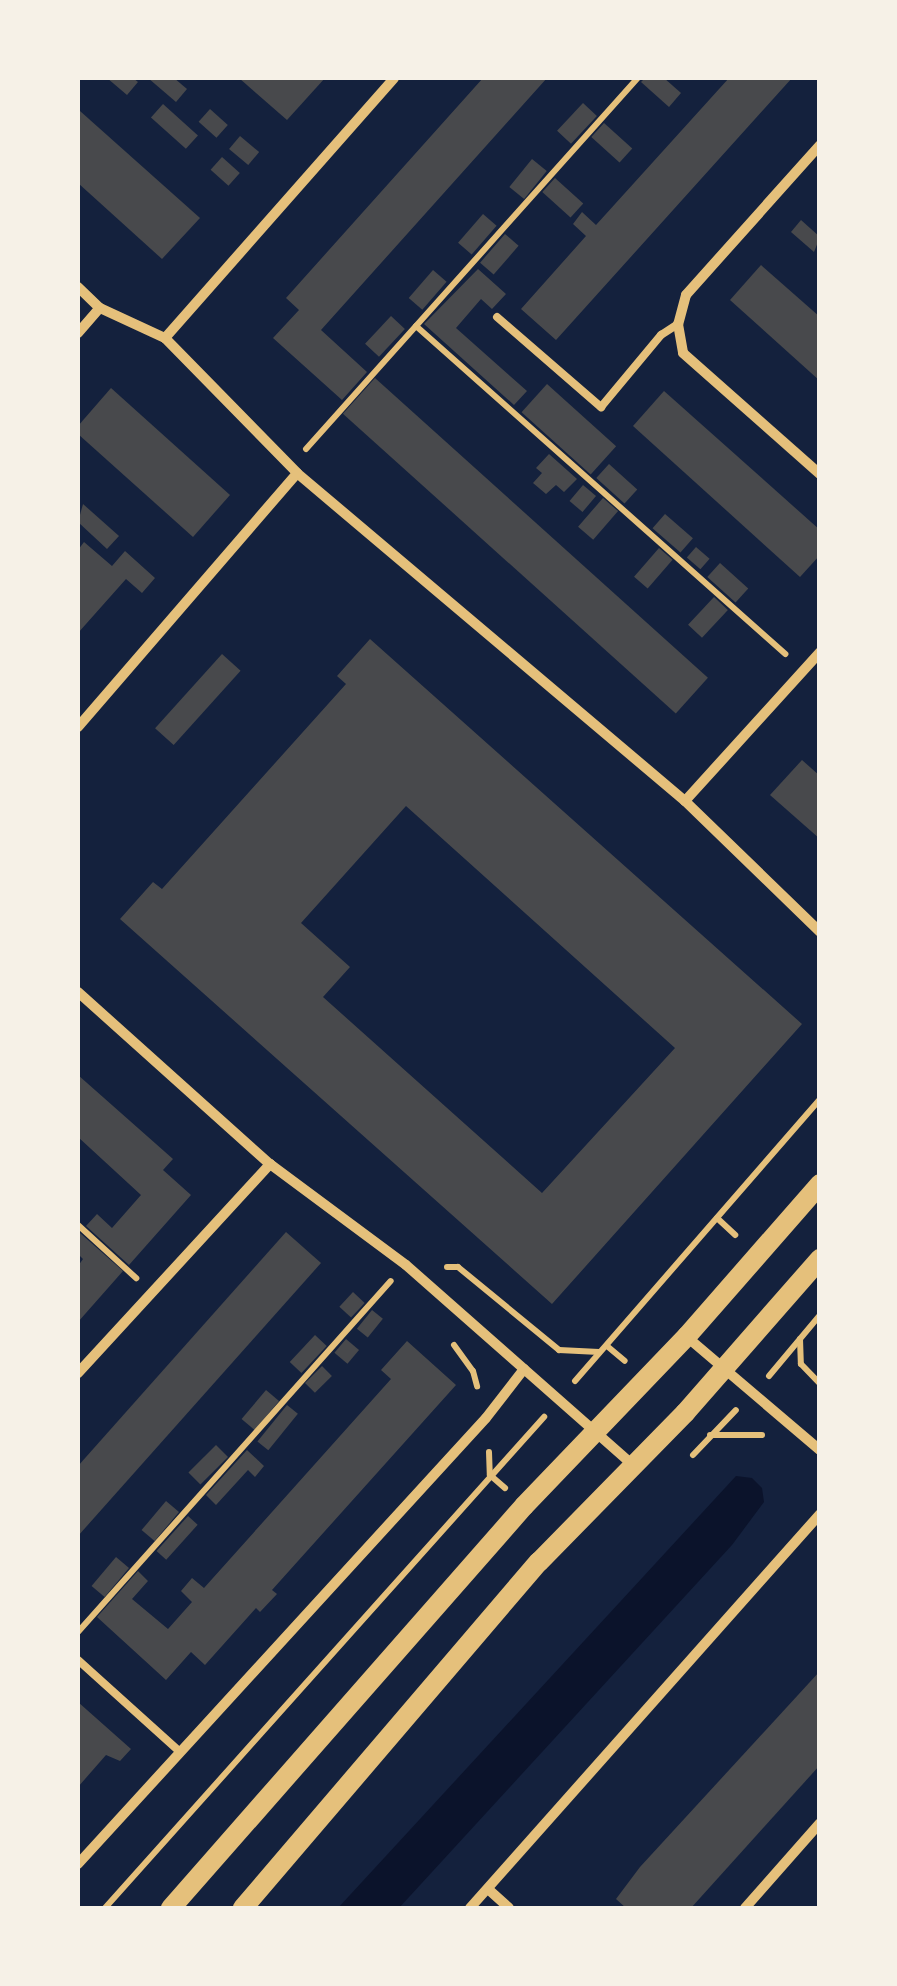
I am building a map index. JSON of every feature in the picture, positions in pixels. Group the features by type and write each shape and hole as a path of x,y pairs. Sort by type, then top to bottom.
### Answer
{"main road":[{"path":"172,1908 594,1431 686,1336 820,1184"},
{"path":"243,1908 539,1562 634,1466 820,1259"}],"street":[{"path":"165,338 394,78"},
{"path":"820,144 686,294 678,324 684,354 820,474"},
{"path":"78,287 100,308 165,338 294,470 684,802 820,932"},
{"path":"78,333 100,308"},
{"path":"78,727 294,470"},
{"path":"684,802 820,652"},
{"path":"78,992 270,1164 406,1266 634,1466"},
{"path":"78,1373 270,1164"},
{"path":"686,1336 820,1450"},
{"path":"78,1864 486,1418 524,1369"},
{"path":"470,1908 820,1514"},
{"path":"745,1908 820,1823"},
{"path":"488,1889 509,1908"}],"lane":[{"path":"497,317 601,407 661,335 678,324"},
{"path":"78,1660 180,1752"}],"path":[{"path":"294,470 416,326 638,78"},
{"path":"416,326 802,670"},
{"path":"104,1908 559,1400 820,1099"},
{"path":"78,1225 153,1292"},
{"path":"78,1632 406,1266 458,1267 559,1350 600,1352"},
{"path":"800,1339 801,1364 820,1384"}],"water":[{"path":"736,1476 752,1478 762,1488 764,1502 732,1545 399,1908 338,1908"}],"building":[{"path":"107,78 133,78 138,82 127,95"},
{"path":"148,78 174,78 187,89 176,102"},
{"path":"239,78 325,78 287,120"},
{"path":"483,78 547,78 321,330 367,372 342,400 273,338 299,310 286,298"},
{"path":"645,78 664,78 681,93 669,107 641,82"},
{"path":"729,78 792,78 556,340 521,309 586,236 573,224 582,212 596,225"},
{"path":"583,103 597,116 571,144 557,131"},
{"path":"163,104 198,135 186,149 151,117"},
{"path":"210,109 228,125 216,138 199,122"},
{"path":"80,111 200,218 162,259 78,183"},
{"path":"604,123 632,148 620,163 591,137"},
{"path":"240,136 259,152 248,165 229,149"},
{"path":"222,157 240,173 228,186 211,170"},
{"path":"532,159 547,171 524,199 509,187"},
{"path":"555,178 583,203 571,218 542,192"},
{"path":"483,214 497,226 472,254 458,243"},
{"path":"801,220 820,237 814,252 791,232"},
{"path":"505,234 519,246 494,274 480,263"},
{"path":"761,265 820,317 820,381 730,300"},
{"path":"478,269 506,294 492,309 481,299 456,328 527,391 514,405 424,324"},
{"path":"433,270 447,282 422,310 409,298"},
{"path":"391,316 405,329 379,357 365,344"},
{"path":"375,378 708,678 676,713 343,414"},
{"path":"547,384 616,446 591,474 522,412"},
{"path":"111,388 230,495 193,537 78,434 78,426"},
{"path":"664,391 820,530 820,555 800,577 633,426"},
{"path":"549,454 577,479 564,492 556,485 546,494 533,483 542,473 536,468"},
{"path":"609,464 637,489 625,504 596,478"},
{"path":"583,485 596,496 583,512 570,501"},
{"path":"603,498 618,511 593,540 578,527"},
{"path":"83,504 119,536 107,549 78,522"},
{"path":"665,514 693,538 680,553 653,528"},
{"path":"84,542 112,566 125,551 155,578 142,593 126,579 78,633 78,550"},
{"path":"696,547 710,559 700,569 687,558"},
{"path":"659,548 673,560 648,588 634,577"},
{"path":"720,563 748,588 736,603 707,577"},
{"path":"714,597 728,610 702,638 688,625"},
{"path":"370,639 802,1024 552,1304 120,919 153,882 162,889 346,684 337,676","holes":["406,806 675,1048 542,1193 323,997 350,967 301,923"]},
{"path":"222,654 241,671 174,745 155,728"},
{"path":"802,760 820,776 820,839 770,795"},
{"path":"78,1075 173,1159 163,1170 191,1195 129,1265 86,1226 97,1214 112,1228 141,1195 78,1137"},
{"path":"286,1232 321,1263 78,1536 78,1466"},
{"path":"80,1233 123,1271 78,1322 78,1266 83,1259 78,1254"},
{"path":"353,1292 365,1303 351,1318 339,1307"},
{"path":"372,1310 383,1319 368,1337 357,1329"},
{"path":"315,1335 327,1346 301,1373 290,1362"},
{"path":"346,1339 359,1350 347,1364 334,1353"},
{"path":"407,1341 456,1385 272,1590 277,1594 260,1612 256,1608 205,1665 191,1652 166,1680 97,1617 138,1571 148,1581 132,1599 168,1629 192,1602 181,1591 192,1578 204,1588 391,1379 381,1370"},
{"path":"322,1366 332,1376 315,1393 305,1383"},
{"path":"266,1390 279,1401 255,1430 242,1419"},
{"path":"287,1405 298,1414 268,1450 257,1442"},
{"path":"216,1445 228,1457 200,1485 188,1473"},
{"path":"247,1450 264,1466 255,1477 248,1470 216,1505 206,1495"},
{"path":"166,1501 179,1512 155,1541 142,1530"},
{"path":"188,1516 198,1525 166,1560 157,1551"},
{"path":"116,1557 129,1568 105,1597 92,1586"},
{"path":"820,1671 820,1765 691,1908 626,1908 616,1899 640,1867"},
{"path":"78,1702 131,1749 120,1761 106,1755 78,1787"}]}
